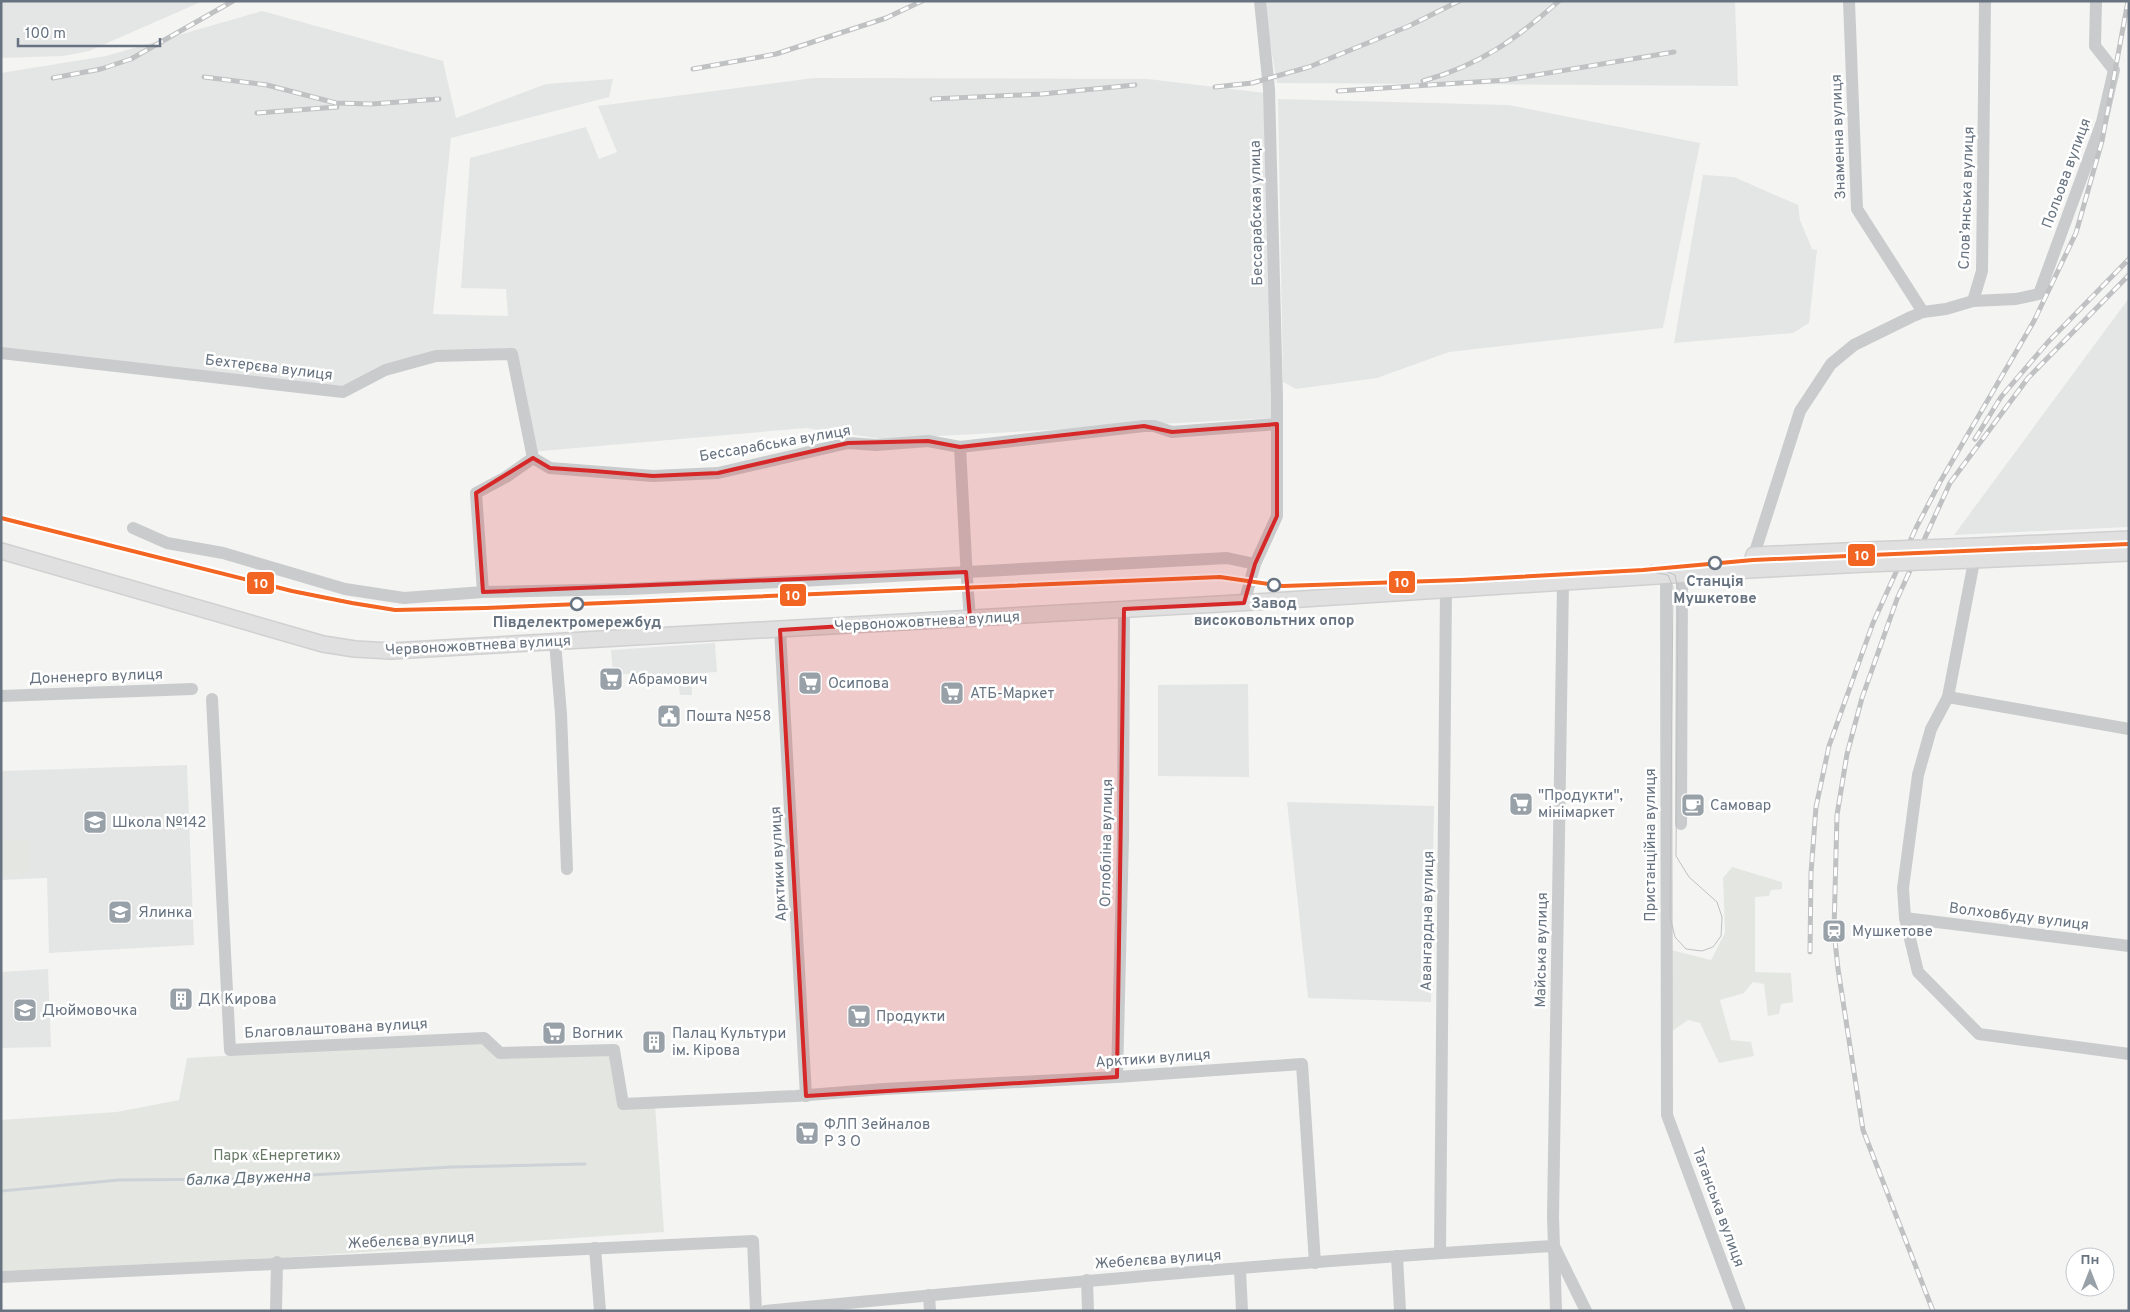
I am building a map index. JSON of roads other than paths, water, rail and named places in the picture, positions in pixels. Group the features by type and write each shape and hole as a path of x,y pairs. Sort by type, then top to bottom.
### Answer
{"main road":[{"path":"1975,553 2129,539"},
{"name":"Червоножовтнева вулиця","path":"1,551 322,644 391,651 1244,603 1749,570 1866,557"},
{"path":"1749,570 1754,555 1866,557 1975,553 2129,553"}],"street":[{"name":"Бессарабская улица","path":"1244,603 1255,564 1277,516 1277,424 1269,88 1260,1"},
{"name":"Знаменна вулиця","path":"1849,1 1857,210 1923,312"},
{"name":"Слов’янська вулиця","path":"1973,300 1982,271 1985,1"},
{"name":"Польова вулиця","path":"1973,300 2016,299 2039,294 2102,122 2114,70 2096,46 2096,1"},
{"path":"1754,555 1800,411 1831,364 1854,345 1923,312 1946,309 1973,300"},
{"name":"Бехтерєва вулиця","path":"1,353 343,392 385,370 436,356 512,354 533,458"},
{"path":"970,618 960,447 1144,426 1154,426 1172,432 1277,424"},
{"name":"Бессарабська вулиця","path":"533,458 550,468 653,476 718,473 848,443 876,445 928,440 960,447"},
{"path":"483,592 476,493 506,477 533,458"},
{"path":"133,528 167,543 223,553 345,589 404,598 483,592 638,589 1227,558 1255,564"},
{"path":"1975,553 1948,696 1931,729 1918,776 1903,888 1905,918 1918,972 1979,1034 2129,1054"},
{"name":"Пристанційна вулиця","path":"1681,824 1682,574"},
{"name":"Пристанційна вулиця","path":"1666,575 1667,1115"},
{"name":"Майська вулиця","path":"1563,582 1553,1217 1554,1246 1586,1311"},
{"name":"Авангардна вулиця","path":"1440,1253 1446,590"},
{"name":"Оглобліна вулиця","path":"1117,1077 1122,846 1124,609"},
{"name":"Арктики вулиця","path":"780,630 806,1096"},
{"path":"555,642 561,714 567,869"},
{"name":"Доненерго вулиця","path":"1,696 192,688"},
{"path":"1948,696 2129,729"},
{"name":"Благовлаштована вулиця","path":"212,699 230,1050 484,1038 500,1053 614,1050 623,1104"},
{"name":"Волховбуду вулиця","path":"1905,918 2129,946"},
{"name":"Арктики вулиця","path":"623,1104 806,1096 884,1089 1117,1077 1302,1064 1316,1263"},
{"name":"Таганська вулиця","path":"1667,1115 1740,1311"},
{"name":"Жебелєва вулиця","path":"1,1277 277,1262 753,1241 756,1311"},
{"path":"1554,1246 1556,1311"},
{"name":"Жебелєва вулиця","path":"764,1311 1087,1280 1554,1246"},
{"path":"595,1248 600,1311"},
{"path":"1397,1256 1400,1311"},
{"path":"276,1311 277,1262"},
{"path":"1240,1269 1242,1311"},
{"path":"1087,1280 1088,1311"},
{"path":"929,1295 930,1311"}],"waterway":[{"name":"балка Двуженна","path":"1,1191 119,1180 243,1179 452,1167 585,1164"}],"tram line":[{"path":"1652,565 1675,575 1678,589 1676,856 1689,877 1717,902 1722,917 1721,936 1713,947 1702,951 1686,949 1675,937 1670,917 1673,587 1668,575 1643,570 1652,565"}],"railway":[{"path":"53,78 101,69 131,59 233,1"},
{"path":"693,69 776,54 886,18 922,1"},
{"path":"1215,87 1252,83 1309,67 1409,26 1459,1"},
{"path":"1423,81 1462,67 1496,50 1527,28 1559,1"},
{"path":"1810,952 1811,873 1816,807 1829,746 1873,623 1916,528 1940,482 2034,321 2076,233 2102,141 2128,1"},
{"path":"1338,91 1506,80 1674,52"},
{"path":"204,77 267,85 336,103 372,104 439,99"},
{"path":"932,99 1042,94 1135,85"},
{"path":"257,113 337,107"},
{"path":"1975,439 2001,397 2048,342 2129,259"},
{"path":"1933,1311 1863,1130 1838,969 1834,931 1837,815 1847,754 1862,698 1897,599 1950,483 2028,378 2129,275"}],"place":[{"name":"Станція Мушкетове","path":"1715,563"},
{"name":"Завод високовольтних опор","path":"1274,585"},
{"name":"Півделектромережбуд","path":"577,604"},
{"name":"Абрамович","path":"611,679"},
{"name":"Осипова","path":"810,683"},
{"name":"АТБ-Маркет","path":"952,693"},
{"name":"Пошта №58","path":"669,716"},
{"name":"\"Продукти\", мінімаркет","path":"1521,804"},
{"name":"Самовар","path":"1693,805"},
{"name":"Школа №142","path":"95,822"},
{"name":"Ялинка","path":"120,912"},
{"name":"Мушкетове","path":"1834,931"},
{"name":"ДК Кирова","path":"181,999"},
{"name":"Дюймовочка","path":"25,1010"},
{"name":"Продукти","path":"859,1016"},
{"name":"Вогник","path":"554,1033"},
{"name":"Палац Культури ім. Кірова","path":"654,1042"},
{"name":"ФЛП Зейналов Р З О","path":"807,1133"}],"park label":[{"name":"Парк «Енергетик»","path":"277,1155"}]}
